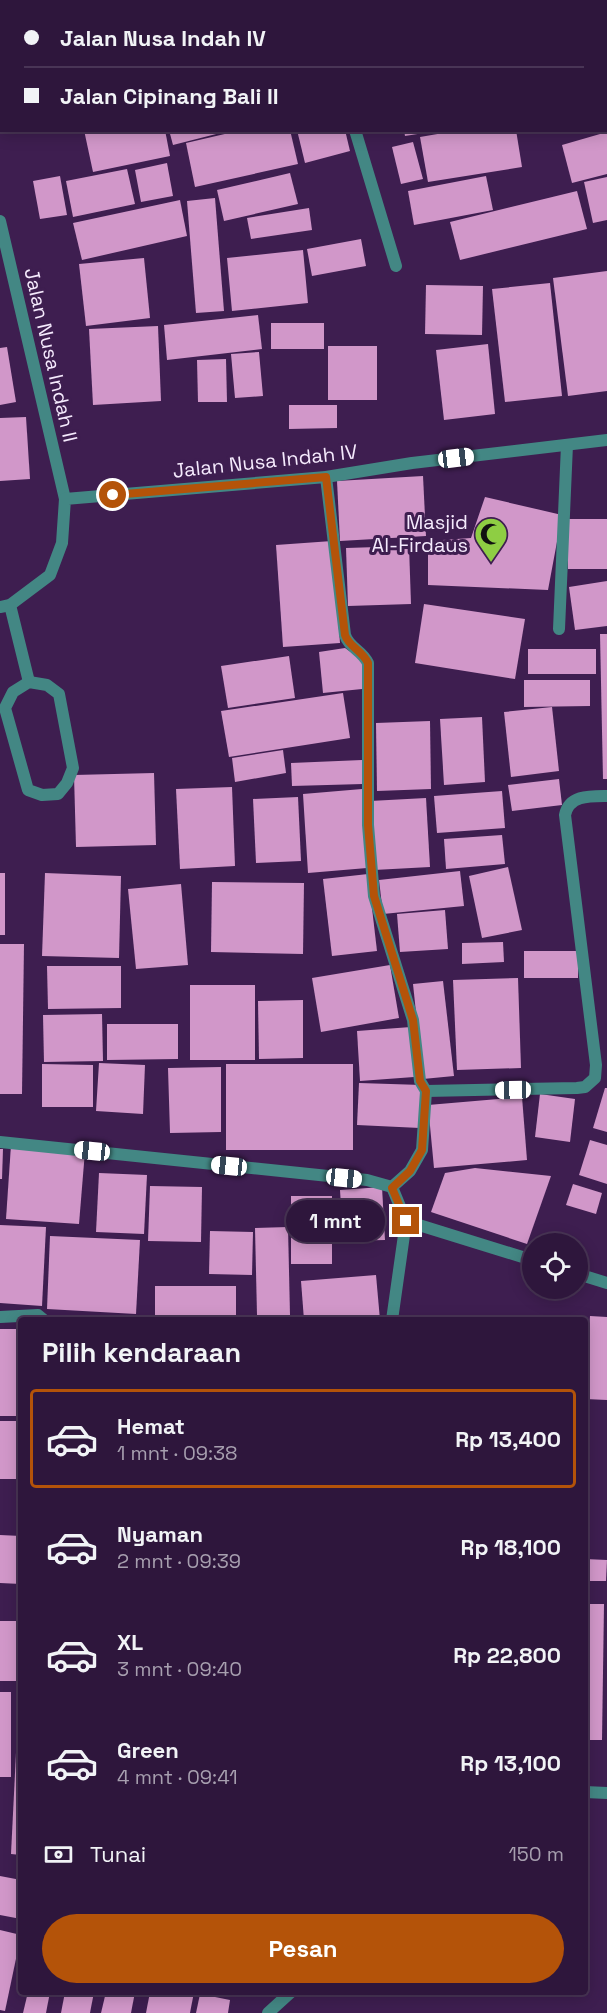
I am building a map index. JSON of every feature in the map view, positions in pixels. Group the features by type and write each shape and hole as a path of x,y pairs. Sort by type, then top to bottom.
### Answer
{"street":[{"path":"356,132 396,266"},
{"name":"Jalan Nusa Indah II","path":"0,221 65,499"},
{"name":"Jalan Nusa Indah IV","path":"65,499 326,477 412,463 607,440"},
{"path":"559,629 567,445"},
{"path":"326,477 345,635 347,641 364,655 368,663 368,825 374,896 413,1020 420,1081 426,1091 422,1150 410,1171 392,1188"},
{"path":"29,682 5,606 51,575 62,543 65,499"},
{"path":"29,682 47,685 59,694 73,768 68,783 58,794 42,795 28,790 5,708 14,692 29,682"},
{"path":"426,1091 577,1088 585,1087 595,1078 596,1065 565,815 567,808 574,800 590,796 607,796"},
{"path":"0,1142 367,1180 392,1188 406,1221 392,1317"},
{"path":"406,1221 522,1257"},
{"path":"588,1277 607,1283"},
{"path":"0,1317 38,1315 40,1317"},
{"path":"588,1792 607,1793"},
{"path":"268,2013 288,1995"}],"building":[{"path":"84,132 165,132 170,156 93,172"},
{"path":"170,132 224,132 173,145"},
{"path":"233,132 290,132 298,164 195,187 186,143"},
{"path":"297,132 345,132 350,151 305,163"},
{"path":"404,132 430,132 405,136"},
{"path":"449,132 516,132 522,167 428,182 420,137"},
{"path":"607,132 607,174 572,183 562,145"},
{"path":"413,142 423,179 401,184 392,147"},
{"path":"167,163 173,196 141,202 135,170"},
{"path":"127,169 135,204 73,217 66,181"},
{"path":"290,173 298,204 224,221 217,190"},
{"path":"60,176 67,215 40,219 33,181"},
{"path":"486,176 493,210 414,225 408,191"},
{"path":"607,177 607,220 593,223 584,182"},
{"path":"577,191 587,229 460,260 450,222"},
{"path":"215,198 224,311 196,313 187,201"},
{"path":"180,200 187,236 82,260 73,223"},
{"path":"309,208 312,230 251,239 247,218"},
{"path":"361,239 366,266 312,276 307,249"},
{"path":"303,250 308,303 232,311 227,258"},
{"path":"144,258 150,318 86,326 79,264"},
{"path":"607,271 607,391 568,396 553,278"},
{"path":"550,283 562,396 505,402 492,289"},
{"path":"426,285 483,286 482,335 425,334"},
{"path":"258,315 262,349 167,360 164,325"},
{"path":"271,323 324,323 324,349 271,349"},
{"path":"158,326 161,401 93,405 89,329"},
{"path":"488,344 495,414 444,420 436,350"},
{"path":"328,346 377,346 377,400 328,400"},
{"path":"7,347 16,402 0,405 0,348"},
{"path":"259,352 263,396 235,398 231,354"},
{"path":"226,359 227,402 198,402 197,360"},
{"path":"289,405 337,405 337,428 289,429"},
{"path":"26,417 30,479 0,481 0,418"},
{"path":"423,476 426,536 340,541 337,481"},
{"name":"Masjid Al-Firdaus","path":"485,497 562,515 548,590 428,585 428,541 471,538"},
{"path":"568,519 607,519 607,569 568,569"},
{"path":"332,541 340,643 283,647 276,545"},
{"path":"409,546 411,604 348,606 346,548"},
{"path":"607,581 607,626 575,630 569,587"},
{"path":"424,604 525,619 515,679 415,663"},
{"path":"600,634 607,634 607,779 603,779"},
{"path":"345,648 362,660 362,689 323,693 319,652"},
{"path":"528,649 596,649 596,674 528,674"},
{"path":"289,656 295,698 228,708 221,666"},
{"path":"524,680 590,680 590,706 524,707"},
{"path":"343,693 350,738 229,757 221,711"},
{"path":"552,707 559,771 511,777 504,712"},
{"path":"482,717 485,782 444,785 440,719"},
{"path":"430,721 431,789 377,791 376,723"},
{"path":"283,750 286,773 235,782 232,758"},
{"path":"362,760 363,784 292,786 291,763"},
{"path":"154,773 156,845 76,847 74,775"},
{"path":"559,779 562,805 512,811 508,785"},
{"path":"232,787 235,866 180,869 176,789"},
{"path":"362,789 367,868 308,873 303,794"},
{"path":"502,791 505,828 437,833 434,796"},
{"path":"298,797 301,861 256,863 253,799"},
{"path":"426,798 430,867 374,870 370,801"},
{"path":"502,835 505,864 446,869 444,839"},
{"path":"508,867 522,930 482,938 469,876"},
{"path":"460,871 464,906 383,914 379,880"},
{"path":"0,873 5,873 5,935 0,935"},
{"path":"45,873 121,876 119,958 42,956"},
{"path":"368,874 377,951 332,956 323,879"},
{"path":"212,882 304,883 303,954 211,952"},
{"path":"181,884 188,965 136,969 128,889"},
{"path":"445,910 448,949 400,952 397,914"},
{"path":"503,942 504,962 462,964 462,943"},
{"path":"0,944 24,944 22,1094 0,1094"},
{"path":"524,951 578,951 578,978 524,978"},
{"path":"390,965 399,1018 321,1032 312,978"},
{"path":"47,966 121,966 121,1008 48,1009"},
{"path":"518,978 521,1068 457,1070 453,980"},
{"path":"443,981 454,1076 423,1079 413,984"},
{"path":"190,985 255,985 255,1060 190,1060"},
{"path":"303,1000 303,1058 259,1059 258,1001"},
{"path":"102,1014 103,1061 44,1062 43,1015"},
{"path":"107,1024 178,1024 178,1059 107,1060"},
{"path":"411,1027 414,1077 360,1081 357,1031"},
{"path":"99,1063 145,1065 143,1114 96,1111"},
{"path":"42,1064 93,1065 93,1107 42,1107"},
{"path":"226,1064 353,1064 353,1150 226,1150"},
{"path":"221,1067 221,1132 170,1133 168,1068"},
{"path":"359,1083 422,1085 420,1128 357,1125"},
{"path":"605,1088 607,1088 607,1132 593,1128"},
{"path":"540,1094 575,1099 570,1142 535,1137"},
{"path":"522,1097 527,1160 434,1168 428,1105"},
{"path":"590,1140 607,1145 607,1184 579,1175"},
{"path":"11,1145 85,1151 79,1224 6,1219"},
{"path":"0,1149 3,1149 2,1179 0,1179"},
{"path":"475,1168 551,1176 531,1233 522,1233 522,1242 431,1212 445,1173"},
{"path":"99,1173 147,1175 144,1234 96,1232"},
{"path":"573,1184 602,1193 596,1214 566,1205"},
{"path":"150,1186 202,1187 201,1242 148,1241"},
{"path":"382,1187 385,1240 343,1241 340,1190"},
{"path":"291,1196 332,1196 332,1264 291,1264"},
{"path":"0,1225 46,1227 42,1306 0,1303"},
{"path":"288,1227 290,1315 257,1315 255,1228"},
{"path":"210,1231 253,1232 252,1275 209,1274"},
{"path":"50,1236 140,1240 136,1314 47,1309"},
{"path":"376,1275 380,1317 304,1317 301,1281"},
{"path":"155,1286 236,1286 236,1317 155,1317"},
{"path":"590,1316 607,1317 607,1400 588,1399"},
{"path":"0,1329 18,1329 18,1416 0,1416"},
{"path":"0,1421 18,1421 18,1479 0,1479"},
{"path":"0,1535 18,1536 18,1584 0,1583"},
{"path":"588,1559 607,1560 606,1581 588,1581"},
{"path":"588,1604 604,1604 602,1740 588,1740"},
{"path":"0,1621 18,1621 18,1681 0,1681"},
{"path":"0,1692 11,1692 11,1777 0,1777"},
{"path":"16,1753 18,1753 18,1855 11,1854"},
{"path":"0,1876 18,1879 18,1918 0,1915"},
{"path":"0,1930 18,1934 18,1949 5,2011 0,2010"},
{"path":"27,1995 49,1995 46,2013 23,2013"},
{"path":"64,1995 93,1995 90,2013 61,2013"},
{"path":"105,1995 134,1995 131,2013 101,2013"},
{"path":"149,1995 193,1995 190,2013 146,2013"},
{"path":"200,1995 230,2000 228,2013 196,2013"}],"place":[{"name":"Masjid Al-Firdaus","path":"491,563"}],"route":[{"path":"113,495 326,477 345,635 347,641 364,655 368,663 366,728 368,825 374,896 413,1020 420,1081 426,1091 422,1150 410,1171 392,1188 406,1221"}]}
